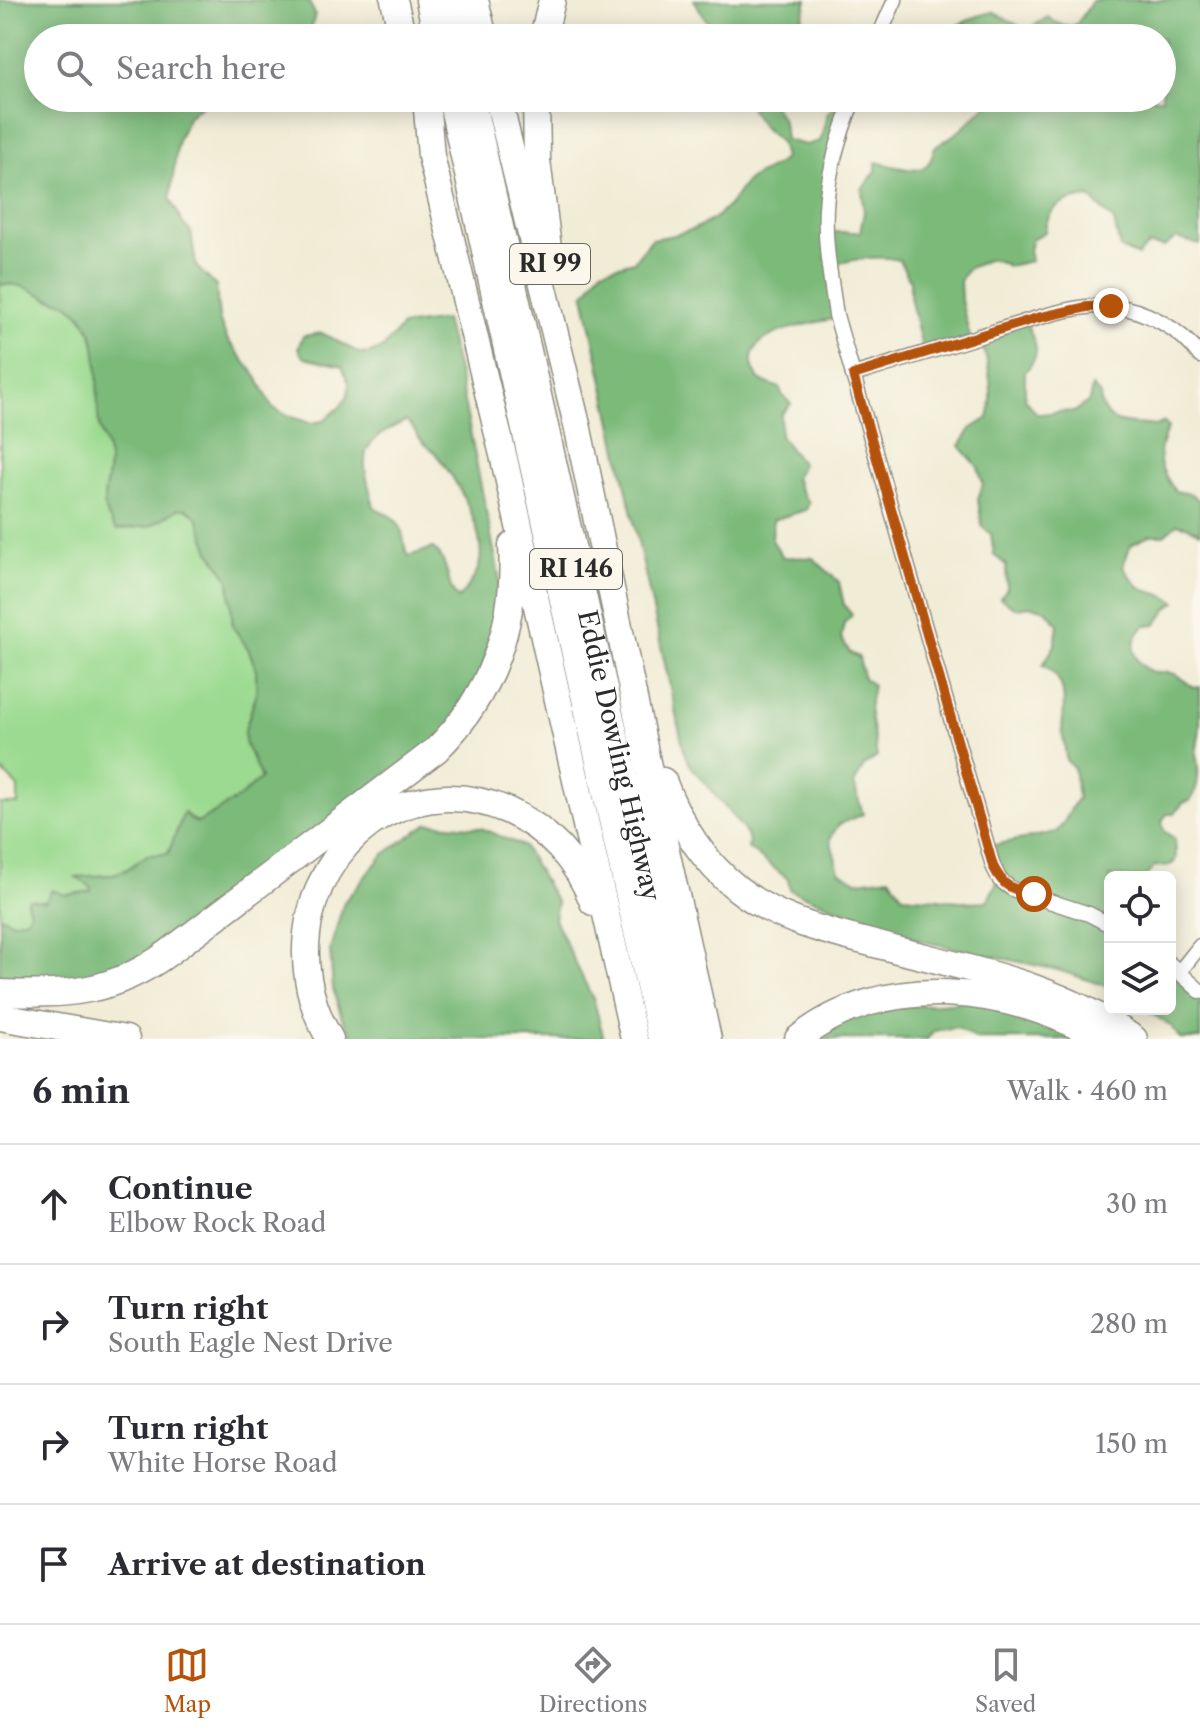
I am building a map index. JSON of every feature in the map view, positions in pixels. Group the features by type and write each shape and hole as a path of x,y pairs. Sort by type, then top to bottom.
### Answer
{"highway":[{"path":"394,0 400,24"},
{"path":"407,0 411,24"},
{"path":"429,0 434,24"},
{"path":"449,0 455,24"},
{"path":"475,0 481,24"},
{"path":"546,24 552,0"},
{"path":"420,112 504,459 634,1039"},
{"path":"427,112 431,156"},
{"name":"Eddie Dowling Highway","path":"454,112 661,1039"},
{"name":"Eddie Dowling Highway","path":"474,112 683,1039"},
{"path":"501,112 578,429 708,1039"},
{"name":"RI 99","path":"537,112 541,199 578,429"},
{"path":"0,993 79,992 102,987 137,973 329,832 447,739 467,715 486,683 509,614 512,552 504,459"},
{"path":"620,635 658,767 673,806 695,844 737,889 778,914 805,925 1055,995 1097,1014 1134,1039"},
{"path":"330,1039 311,1000 305,970 307,928 318,890 336,859 363,831 396,810 436,799 465,799 508,809 535,824 557,844 576,866 590,894 627,1004"},
{"path":"798,1039 824,1021 851,1010 899,997 933,993 990,997 1030,1006 1068,1020 1101,1039"},
{"path":"0,1017 126,1039"}],"street":[{"path":"884,24 895,0"},
{"path":"849,112 833,160 826,209 836,315 996,872 1000,880 1012,889 1074,908 1104,922"},
{"path":"853,375 1037,318 1087,307 1111,306 1145,314 1180,335 1200,356"},
{"path":"1176,966 1200,946"},
{"path":"1176,968 1200,991"}],"green space":[{"path":"0,0 308,0 315,14 312,24 24,24 24,112 194,112 178,140 170,198 183,224 191,232 196,266 216,286 219,319 227,339 257,377 272,407 288,416 311,423 323,421 339,408 348,395 349,384 342,366 303,357 298,348 303,336 322,333 359,353 368,354 383,348 402,326 445,320 499,575 500,605 470,713 153,966 74,991 0,977 0,916 13,922 27,918 30,912 27,901 30,899 45,902 52,890 66,895 91,891 91,887 76,877 111,875 126,870 147,855 168,854 184,812 190,820 198,823 240,797 261,778 244,733 256,695 256,670 249,650 233,627 229,579 210,551 198,518 187,509 178,509 150,526 116,530 109,519 104,495 109,460 99,424 96,356 88,324 78,312 63,302 18,285 0,285","holes":["406,421 452,476 467,504 478,535 479,567 458,599 446,567 433,548 409,556 399,525 374,507 366,477 366,455 377,437"]},
{"path":"694,0 807,0 801,24 709,24"},
{"path":"1200,0 1200,245 1176,238 1164,247 1148,245 1138,256 1120,248 1114,221 1090,197 1073,200 1054,210 1045,232 1032,239 1029,250 1031,261 1008,266 996,260 987,260 967,269 960,281 961,301 970,337 923,351 910,297 910,280 899,260 864,258 830,265 837,318 799,326 772,336 761,342 754,351 752,362 759,380 780,388 791,404 781,415 780,436 802,464 795,478 809,503 806,510 773,520 772,540 783,557 813,558 839,582 844,605 852,615 844,623 841,637 850,653 859,657 863,678 873,685 869,707 877,757 864,766 854,784 863,814 838,825 830,839 839,871 857,881 890,877 903,896 987,901 1000,877 990,846 1056,832 1078,798 1074,768 1066,760 1061,684 1043,665 1055,645 1058,624 1046,610 1032,606 1016,608 1000,598 1007,589 1006,565 994,555 991,534 982,527 978,499 983,484 978,467 960,446 971,429 988,418 990,408 990,376 980,335 1026,322 1036,353 1025,372 1025,399 1037,414 1074,412 1089,401 1092,387 1100,395 1102,406 1111,419 1156,426 1164,422 1168,428 1161,447 1162,468 1175,491 1191,494 1200,501 1200,533 1177,524 1164,535 1150,535 1131,545 1123,566 1136,584 1176,602 1156,625 1145,625 1136,638 1134,651 1145,668 1158,673 1172,673 1194,688 1200,687 1196,755 1198,779 1190,801 1183,803 1174,814 1167,814 1162,821 1164,831 1175,839 1174,863 1155,866 1150,871 1104,871 1104,919 1101,924 1104,927 1104,985 1058,970 921,941 790,890 788,879 748,848 749,841 744,830 690,765 684,751 584,295 601,270 634,261 652,239 683,233 711,220 730,204 747,181 784,158 780,142 752,112 778,112 783,122 785,140 806,145 820,141 829,112 850,112 833,158 830,232 860,232 864,212 862,189 876,171 876,162 904,169 920,169 931,159 934,148 962,129 980,112 1176,112 1176,24 1075,24 1092,1"},
{"path":"993,12 1016,24 960,24"},
{"path":"1048,17 1058,24 1037,24"},
{"path":"22,284 49,299 67,304 79,314 94,340 100,423 109,459 104,502 116,529 150,526 178,509 186,508 199,518 210,551 229,579 233,627 249,650 256,670 256,695 244,733 246,745 262,778 240,797 198,823 184,813 168,854 147,858 117,873 78,877 92,887 91,891 27,902 30,912 27,918 13,922 0,916 0,804 18,804 18,787 0,769 0,285"},
{"path":"428,823 481,828 523,846 557,903 554,919 594,1001 604,1039 355,1039 342,1018 333,989 330,949 344,902 383,855"},
{"path":"1176,977 1200,999 1200,1039 1180,1039 1172,1027 1154,1015 1176,1015"},
{"path":"974,1001 1091,1039 976,1039 957,1027 934,1031 927,1039 806,1039 863,1010"}],"route":[{"path":"1034,894 1012,889 1000,880 993,866 853,375 1037,318 1087,307 1111,306"}]}
